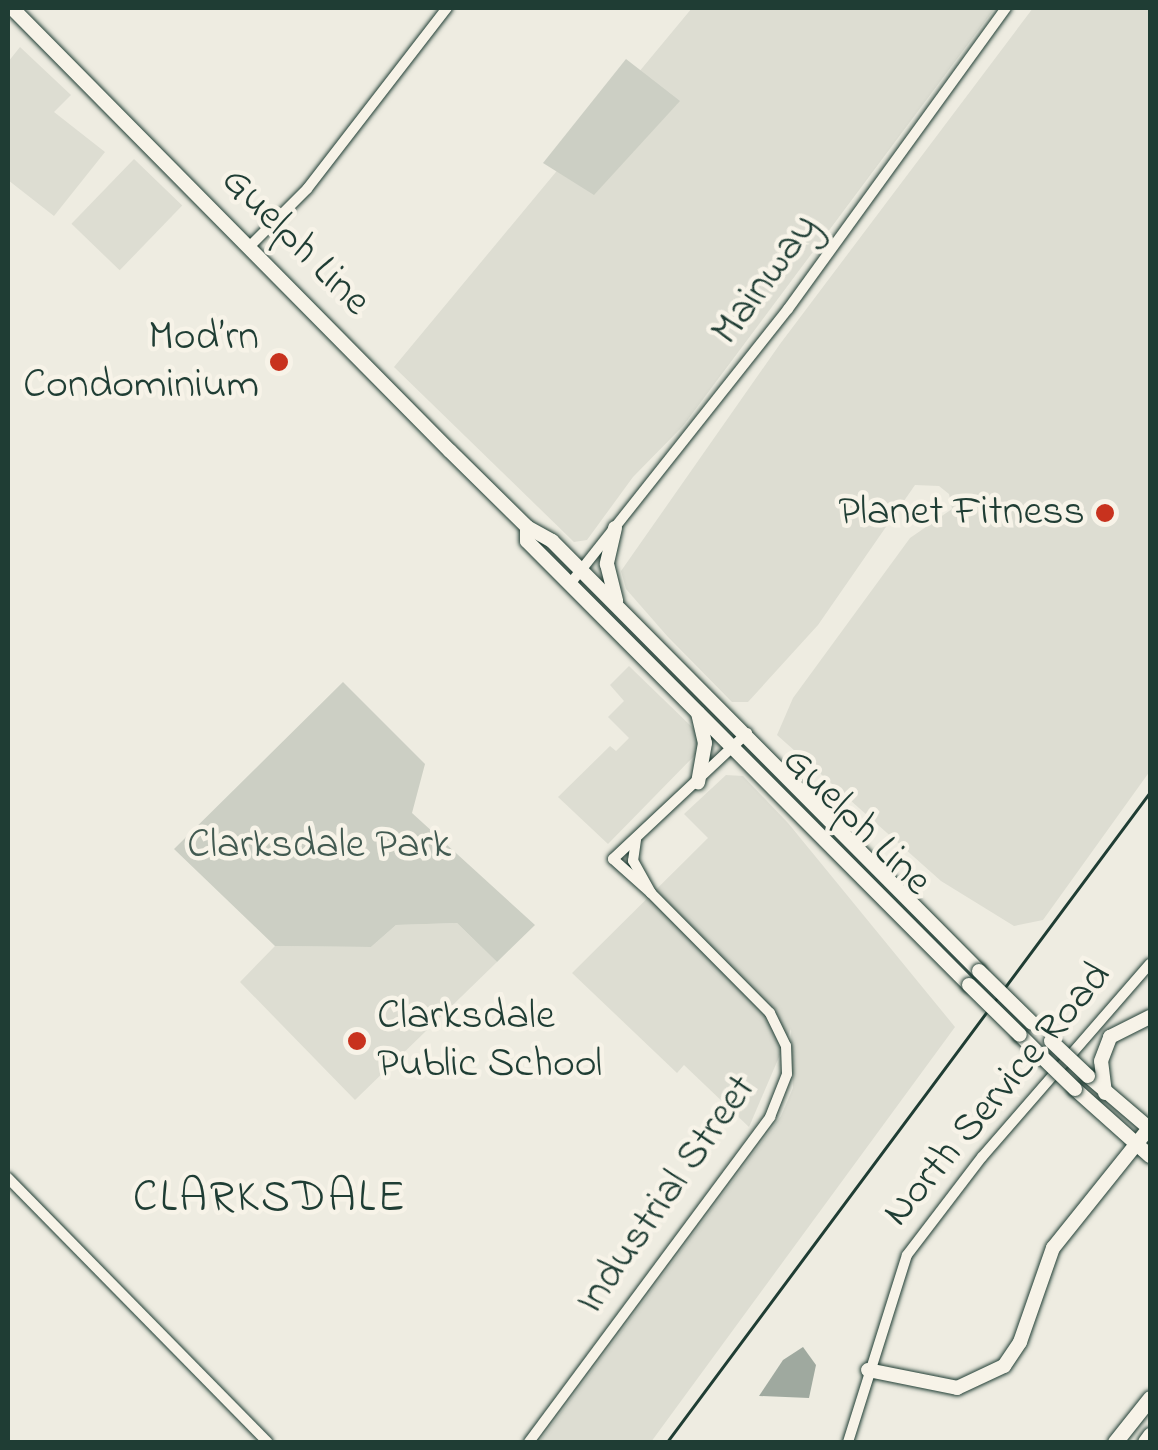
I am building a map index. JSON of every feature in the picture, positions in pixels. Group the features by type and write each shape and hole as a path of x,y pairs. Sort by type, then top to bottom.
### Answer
{"highway":[{"path":"1115,1442 1150,1398"},
{"path":"1144,1442 1150,1436"}],"main road":[{"name":"Guelph Line","path":"12,8 527,527 542,532 747,733 979,972 1105,1093 1150,1128"},
{"name":"Guelph Line","path":"527,527 527,541 1020,1036 1150,1156"},
{"path":"615,528 608,576 625,614"},
{"path":"698,712 704,743 698,782"},
{"path":"1105,1093 1101,1061 1110,1036 1150,1017"},
{"path":"868,1370 956,1388 1004,1366 1020,1342 1053,1248 1150,1128"}],"street":[{"path":"250,246 307,189 447,8"},
{"name":"Mainway","path":"570,584 788,309 1006,8"},
{"path":"636,838 747,733"},
{"name":"Industrial Street","path":"529,1442 784,1092 786,1049 770,1012 651,892 613,860 636,838"},
{"name":"Industrial Street","path":"636,838 633,861 651,892"},
{"name":"North Service Road","path":"848,1442 897,1276 919,1236 1150,964"},
{"path":"8,1178 268,1442"}],"shaded area":[{"path":"692,8 995,8 683,426 633,477 587,540 574,542 394,367"},
{"path":"1033,8 1150,8 1150,771 1043,920 1014,926 941,881 777,735 793,698 910,538 952,509 949,494 939,486 915,485 818,625 748,702 732,702 668,637 626,589 621,571 780,344"},
{"path":"20,47 71,95 54,112 105,152 54,216 8,180 8,62"},
{"path":"134,159 182,206 120,270 71,224"},
{"path":"629,666 696,731 697,753 608,844 558,797 610,746 616,751 629,738 608,717 624,701 610,685"},
{"path":"726,775 743,776 788,823 955,1027 651,1442 539,1442 781,1116 793,1088 791,1029 749,1127 684,1065 677,1073 572,973 708,838 684,814"},
{"name":"Clarksdale Public School","path":"457,923 497,962 355,1100 240,982 275,946 371,947 396,925"},
{"path":"803,1347 816,1365 809,1398 759,1396 783,1360"}],"green space":[{"path":"626,59 680,101 594,195 543,163"},
{"name":"Clarksdale Park","path":"343,682 425,764 412,813 535,925 497,962 457,923 396,925 371,947 275,946 174,849"}],"railway":[{"path":"667,1442 1150,792"}],"place":[{"name":"Mod’rn Condominium","path":"279,362"},
{"name":"Planet Fitness","path":"1105,513"},
{"name":"Clarksdale Public School","path":"357,1041"}],"district":[{"name":"CLARKSDALE","path":"270,1200"}]}
